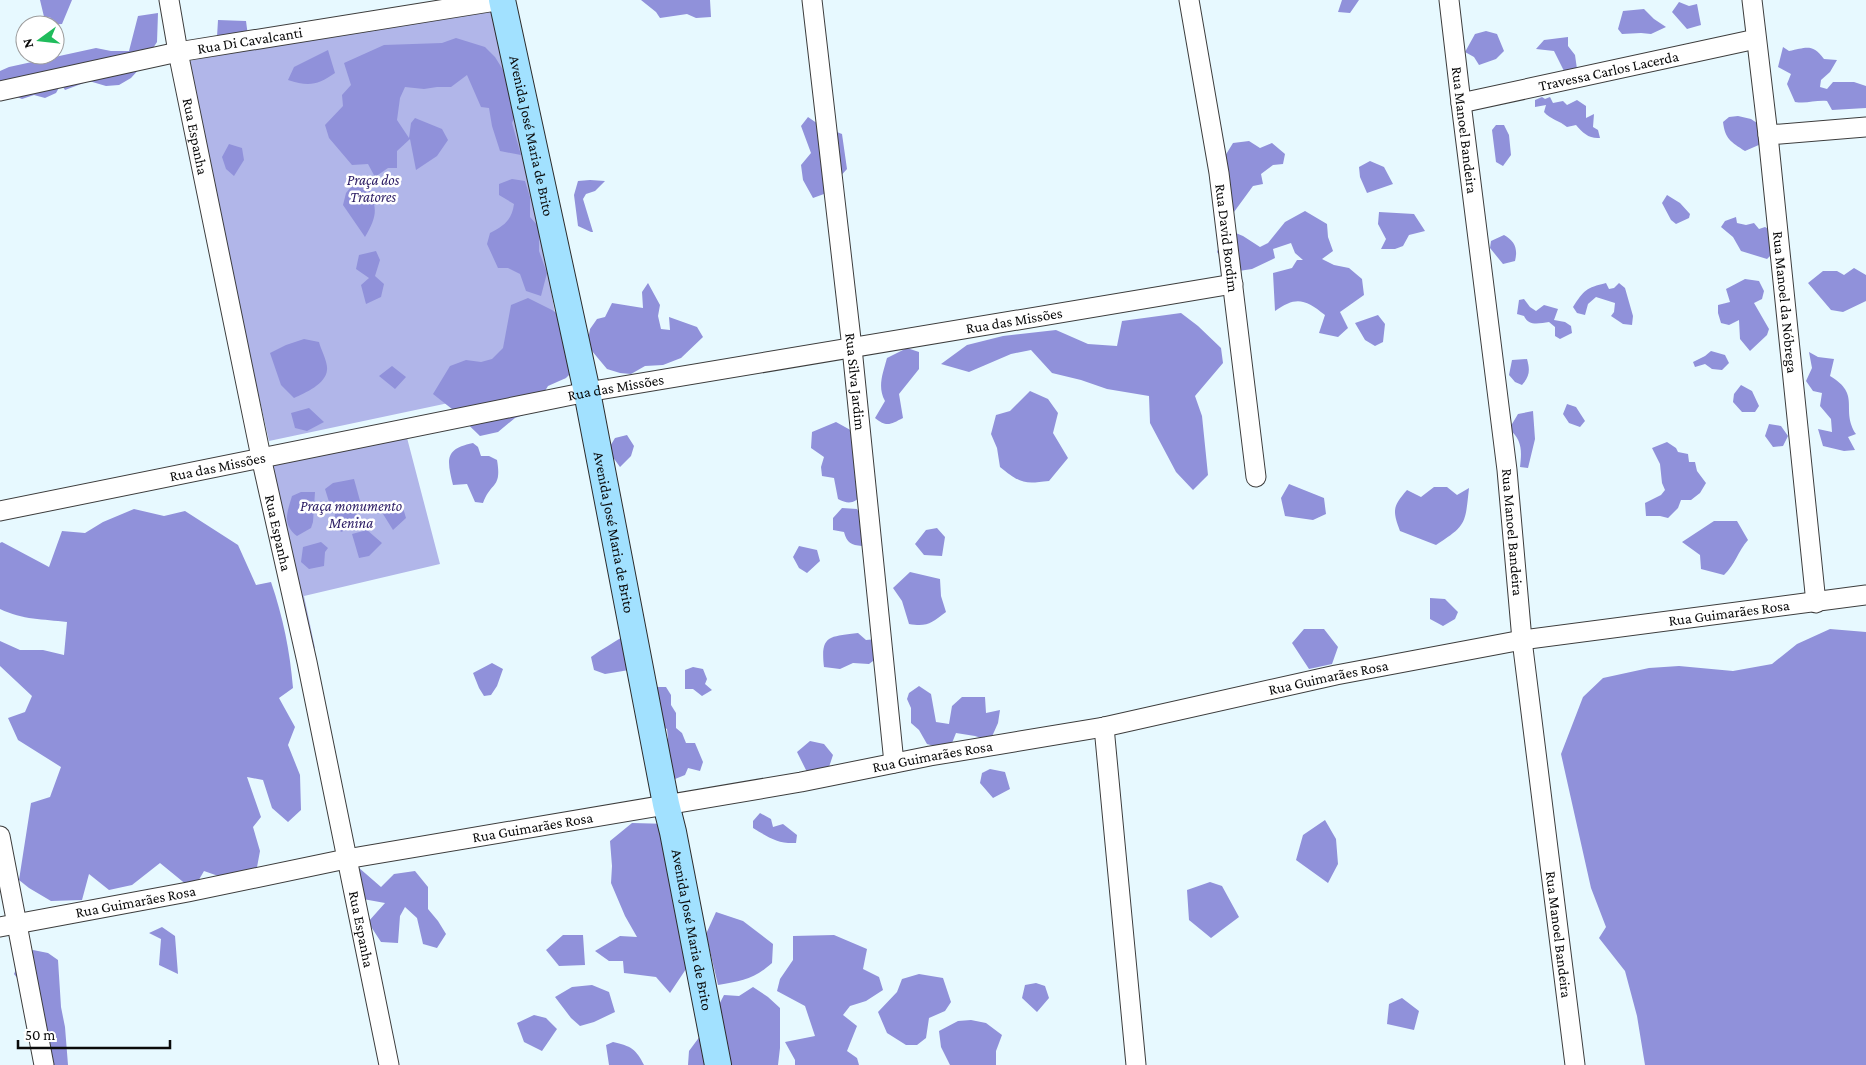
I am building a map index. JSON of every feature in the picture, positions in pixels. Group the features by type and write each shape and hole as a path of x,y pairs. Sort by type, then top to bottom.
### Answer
{"main road":[{"name":"Avenida José Maria de Brito","path":"502,0 587,392 718,1065"}],"street":[{"name":"Rua Espanha","path":"169,0 178,52 262,457 307,662 389,1065"},
{"name":"Rua Di Cavalcanti","path":"0,90 178,52 502,0"},
{"name":"Rua Silva Jardim","path":"812,0 852,348 894,763"},
{"name":"Rua David Bordim","path":"1189,0 1219,174 1256,478"},
{"name":"Rua Manoel Bandeira","path":"1449,0 1507,470 1522,640 1575,1065"},
{"name":"Rua Manoel da Nóbrega","path":"1752,0 1768,135 1816,603"},
{"name":"Travessa Carlos Lacerda","path":"1461,103 1756,39"},
{"path":"1768,135 1866,127"},
{"name":"Rua das Missões","path":"0,511 587,392 1233,284"},
{"name":"Rua Guimarães Rosa","path":"8,925 188,892 346,860 801,782 894,763 1104,727 1336,676 1522,640 1866,595"},
{"path":"1104,727 1136,1065"},
{"path":"0,836 8,925 44,1065"}],"green space":[{"path":"40,0 72,0 65,17 65,15 44,15"},
{"path":"641,0 710,0 711,17 696,18 687,14 660,18 656,12"},
{"path":"1342,0 1359,0 1350,13 1338,12"},
{"path":"1679,2 1689,6 1697,4 1701,25 1687,29 1672,12"},
{"name":"Praça dos Tratores","path":"502,3 566,378 269,441 183,62"},
{"path":"1644,9 1666,27 1651,34 1622,34 1618,29 1623,11"},
{"path":"158,13 157,42 140,68 131,78 119,85 106,86 89,81 65,90 61,84 56,93 45,98 34,95 22,99 0,90 0,71 9,67 18,65 65,65 65,55 96,48 111,51 129,51 138,16"},
{"path":"218,20 246,21 249,44 217,37"},
{"path":"1486,31 1497,34 1504,51 1496,59 1479,65 1474,57 1465,52 1475,34"},
{"path":"1568,37 1568,46 1575,55 1577,69 1566,75 1554,51 1536,49 1544,40"},
{"path":"456,38 485,47 495,57 510,81 517,111 512,123 521,155 500,151 492,126 489,108 481,107 467,75 451,87 424,89 405,87 400,98 397,120 409,138 411,123 415,118 442,129 448,140 437,156 416,170 410,139 397,151 397,168 388,168 375,177 368,164 352,165 329,138 325,125 343,106 342,95 351,85 344,63 384,45 442,43"},
{"path":"1783,47 1789,51 1808,48 1816,51 1824,59 1837,60 1830,72 1821,80 1820,87 1827,89 1833,82 1854,82 1866,86 1866,108 1832,110 1827,101 1795,102 1787,84 1791,74 1778,67"},
{"path":"328,50 335,73 313,84 302,84 288,80 294,67"},
{"path":"1542,97 1545,99 1550,97 1553,103 1563,101 1567,105 1577,100 1586,106 1586,118 1594,114 1593,127 1598,130 1600,138 1586,135 1576,125 1567,127 1549,116 1544,112 1546,105 1535,107 1535,100"},
{"path":"1738,116 1751,119 1760,125 1761,144 1745,151 1730,140 1725,132 1723,122 1729,117"},
{"path":"808,117 821,126 842,134 847,169 824,194 813,198 803,180 801,165 811,153 801,126"},
{"path":"1496,125 1504,125 1509,135 1511,155 1503,166 1496,162 1492,130"},
{"path":"1249,141 1260,148 1272,143 1285,154 1283,164 1273,165 1261,174 1263,184 1253,186 1234,212 1223,206 1225,156 1233,143"},
{"path":"229,144 242,148 244,160 234,176 226,169 222,157"},
{"path":"1370,161 1384,167 1393,184 1367,193 1360,177 1359,167"},
{"path":"512,179 525,181 530,197 530,217 539,227 539,251 547,273 541,296 526,291 520,274 508,268 498,268 487,244 490,233 503,225 511,214 514,204 499,195 499,184"},
{"path":"578,181 605,181 595,191 586,194 583,199 593,232 578,226 574,195"},
{"path":"355,182 368,187 375,207 374,218 365,237 343,205 346,193"},
{"path":"1667,195 1680,203 1690,214 1689,218 1676,224 1671,220 1662,203"},
{"path":"1305,211 1327,224 1328,237 1333,251 1322,259 1334,265 1349,268 1362,279 1364,295 1340,312 1348,328 1338,337 1319,333 1325,315 1306,303 1295,301 1275,311 1273,273 1292,268 1297,260 1303,260 1295,253 1291,243 1273,249 1275,258 1252,269 1232,272 1217,252 1226,229 1243,236 1260,247 1268,243 1285,222"},
{"path":"1379,212 1414,214 1425,231 1409,235 1403,246 1395,249 1381,249 1386,239 1378,224"},
{"path":"1736,217 1737,223 1746,225 1754,223 1759,229 1765,227 1774,232 1775,251 1767,259 1741,251 1733,237 1721,227 1725,221"},
{"path":"1504,235 1515,246 1516,253 1515,261 1503,264 1490,248 1491,241"},
{"path":"376,251 380,260 375,276 384,284 381,297 366,304 361,285 369,278 356,269 359,255"},
{"path":"1854,268 1866,275 1866,301 1843,312 1831,310 1808,283 1823,271 1837,271 1844,275"},
{"path":"1745,279 1759,281 1764,291 1762,299 1754,303 1769,329 1767,335 1750,351 1740,339 1739,320 1729,325 1721,323 1718,313 1718,305 1730,302 1726,289"},
{"path":"648,283 660,305 658,316 661,329 670,330 669,317 697,327 703,337 681,358 663,365 645,366 631,374 607,369 587,345 590,329 597,319 605,317 612,303 643,308 642,292"},
{"path":"1606,283 1609,289 1614,288 1619,283 1625,288 1633,316 1632,325 1623,324 1611,316 1614,312 1615,303 1596,297 1588,304 1585,315 1577,313 1573,307 1586,291 1594,286"},
{"path":"528,298 552,310 582,330 585,359 566,378 548,386 532,412 515,418 498,432 480,436 433,394 450,366 466,360 481,362 492,359 503,348 511,305"},
{"path":"1524,299 1536,311 1544,305 1558,309 1554,320 1565,322 1571,326 1572,333 1560,339 1555,336 1555,327 1549,322 1532,323 1524,316 1517,314 1519,300"},
{"path":"1181,313 1221,348 1223,363 1195,396 1202,416 1208,475 1193,490 1176,472 1150,423 1149,396 1107,389 1052,373 1031,350 1011,354 969,372 941,364 967,345 1003,336 1056,330 1088,344 1117,346 1122,321"},
{"path":"1378,315 1385,324 1383,342 1375,346 1365,340 1355,323"},
{"path":"304,339 319,342 327,370 326,375 319,384 294,398 281,385 270,353"},
{"path":"907,348 919,352 919,369 899,394 903,418 886,424 875,418 885,401 881,390 882,375 887,358"},
{"path":"1711,351 1725,355 1729,363 1722,370 1712,369 1705,364 1695,367 1693,362"},
{"path":"1809,352 1818,357 1834,359 1830,376 1840,383 1848,396 1850,417 1856,434 1848,437 1855,450 1844,451 1823,446 1818,429 1832,432 1831,419 1820,406 1822,393 1813,391 1806,381 1812,368"},
{"path":"1527,359 1529,373 1522,385 1515,382 1509,375 1512,360"},
{"path":"392,366 406,377 395,389 379,376"},
{"path":"1741,385 1752,391 1759,406 1755,412 1742,412 1733,402 1734,394"},
{"path":"1030,391 1048,399 1058,413 1053,433 1068,458 1049,481 1023,482 1000,467 997,448 991,434 996,415 1010,411"},
{"path":"1567,404 1576,407 1585,421 1580,427 1569,423 1563,414"},
{"path":"309,408 324,422 307,431 295,428 291,413"},
{"path":"1533,411 1535,439 1528,468 1520,467 1519,441 1509,429 1518,414"},
{"path":"836,422 854,432 863,494 852,502 838,499 834,478 822,476 821,467 824,457 811,448 812,432"},
{"path":"1769,424 1781,426 1788,436 1783,446 1773,447 1765,436"},
{"name":"Praça monumento Menina","path":"406,434 440,564 304,596 315,648 307,653 266,462"},
{"path":"627,435 634,446 631,456 620,467 609,448 615,438"},
{"path":"1667,442 1676,448 1678,452 1688,454 1689,462 1695,462 1697,471 1706,483 1700,493 1691,500 1681,500 1678,508 1668,518 1646,516 1645,503 1661,495 1665,490 1662,483 1660,464 1652,448"},
{"path":"473,443 478,447 481,456 489,456 497,460 497,481 483,503 475,502 467,484 453,485 450,469 449,462 452,452"},
{"path":"354,479 362,508 342,532 333,528 335,514 325,489 333,483"},
{"path":"1289,484 1324,498 1326,514 1313,520 1285,516 1281,498"},
{"path":"1434,487 1447,487 1457,495 1469,488 1467,509 1463,522 1454,533 1436,545 1400,531 1395,513 1399,500 1407,490 1421,497"},
{"path":"301,492 315,492 313,522 311,528 297,536 289,527 287,513 292,496"},
{"path":"389,504 403,508 406,518 393,530 383,514"},
{"path":"842,508 857,509 860,514 865,532 862,546 850,543 844,532 833,530 833,518"},
{"path":"134,509 164,516 185,511 238,545 256,585 271,582 279,608 290,661 293,688 279,698 295,727 288,745 300,775 301,810 288,822 272,808 263,780 247,777 261,817 253,827 260,851 255,878 224,878 204,871 193,890 160,863 132,885 109,890 89,874 82,900 51,901 19,880 31,803 50,797 61,767 18,740 8,718 25,712 32,696 0,666 0,641 20,650 43,650 64,655 67,622 25,617 0,609 0,543 2,542 49,567 62,531 85,533 103,522"},
{"path":"1714,521 1737,521 1748,540 1724,575 1701,569 1700,555 1682,542"},
{"path":"937,528 945,537 942,556 924,555 915,544 926,530"},
{"path":"367,530 382,543 369,556 359,558 352,534"},
{"path":"321,542 328,548 325,552 324,566 309,569 301,562 303,547"},
{"path":"799,546 817,550 820,561 807,573 799,568 793,557"},
{"path":"910,572 940,579 941,596 946,612 929,623 921,625 909,624 902,601 893,588"},
{"path":"1430,598 1445,599 1458,612 1455,619 1443,626 1430,619"},
{"path":"1304,629 1324,629 1338,647 1332,664 1309,669 1292,643"},
{"path":"1830,629 1866,632 1866,1065 1645,1065 1637,1016 1625,971 1599,938 1606,927 1591,888 1561,754 1583,697 1603,678 1649,668 1679,666 1733,671 1772,664 1797,644"},
{"path":"858,633 866,640 877,639 877,658 869,664 853,663 840,669 824,667 824,648 829,639 840,635"},
{"path":"624,636 629,670 605,674 594,670 591,657"},
{"path":"492,663 503,669 497,686 491,695 484,696 473,673"},
{"path":"693,667 703,669 707,679 705,684 712,690 702,696 693,689 685,689 685,670"},
{"path":"919,686 931,694 936,722 949,724 952,706 962,697 985,697 986,713 1000,710 998,723 990,741 956,733 950,748 941,748 927,744 919,730 911,723 911,708 907,699 909,693"},
{"path":"653,687 666,687 671,695 671,705 676,713 676,728 682,733 686,743 695,743 703,762 700,771 688,768 685,775 675,779 669,762 671,759 670,754 661,749 668,738 667,729 660,725"},
{"path":"810,741 824,744 833,755 829,767 807,772 797,752"},
{"path":"990,769 1005,772 1010,789 993,798 980,783 982,773"},
{"path":"760,813 771,819 773,827 783,824 797,835 796,843 778,841 753,828 753,821"},
{"path":"1325,820 1336,839 1338,864 1328,883 1296,860 1303,835"},
{"path":"632,823 670,824 688,966 670,993 656,977 624,973 623,961 609,961 595,951 620,936 637,937 625,916 611,883 610,841"},
{"path":"358,867 381,887 394,874 415,871 428,887 428,909 446,934 437,948 423,944 417,918 405,907 400,916 398,943 381,942 368,922 385,903 363,899"},
{"path":"1210,882 1222,886 1239,917 1211,938 1189,920 1187,890"},
{"path":"716,912 743,921 773,944 772,963 759,973 747,978 718,985 706,934"},
{"path":"162,927 175,936 178,974 159,965 161,939 149,933"},
{"path":"563,935 583,935 585,965 559,966 546,950"},
{"path":"834,935 867,949 863,969 879,977 883,990 866,1001 850,1006 843,1015 857,1026 847,1051 857,1058 859,1065 795,1065 795,1060 785,1042 815,1036 805,1006 777,991 780,979 793,960 793,936"},
{"path":"33,950 48,953 58,960 68,1065 44,1065 51,1048 37,1034 27,990 14,974 21,959"},
{"path":"919,974 943,978 951,1002 945,1011 929,1018 926,1038 917,1045 906,1045 887,1033 878,1012 897,992 902,979"},
{"path":"1036,983 1045,986 1049,998 1037,1012 1022,998 1025,985"},
{"path":"592,985 609,992 615,1012 580,1026 571,1018 555,997 572,987"},
{"path":"753,987 780,1008 778,1065 688,1065 689,1051 709,1024 724,995 739,996"},
{"path":"1402,998 1419,1011 1414,1030 1387,1024 1389,1004"},
{"path":"534,1015 546,1018 557,1029 542,1051 524,1042 517,1023"},
{"path":"971,1020 986,1023 1002,1035 996,1051 996,1065 950,1065 941,1047 939,1031 958,1021"},
{"path":"613,1042 632,1049 644,1065 609,1065 606,1045"}]}
